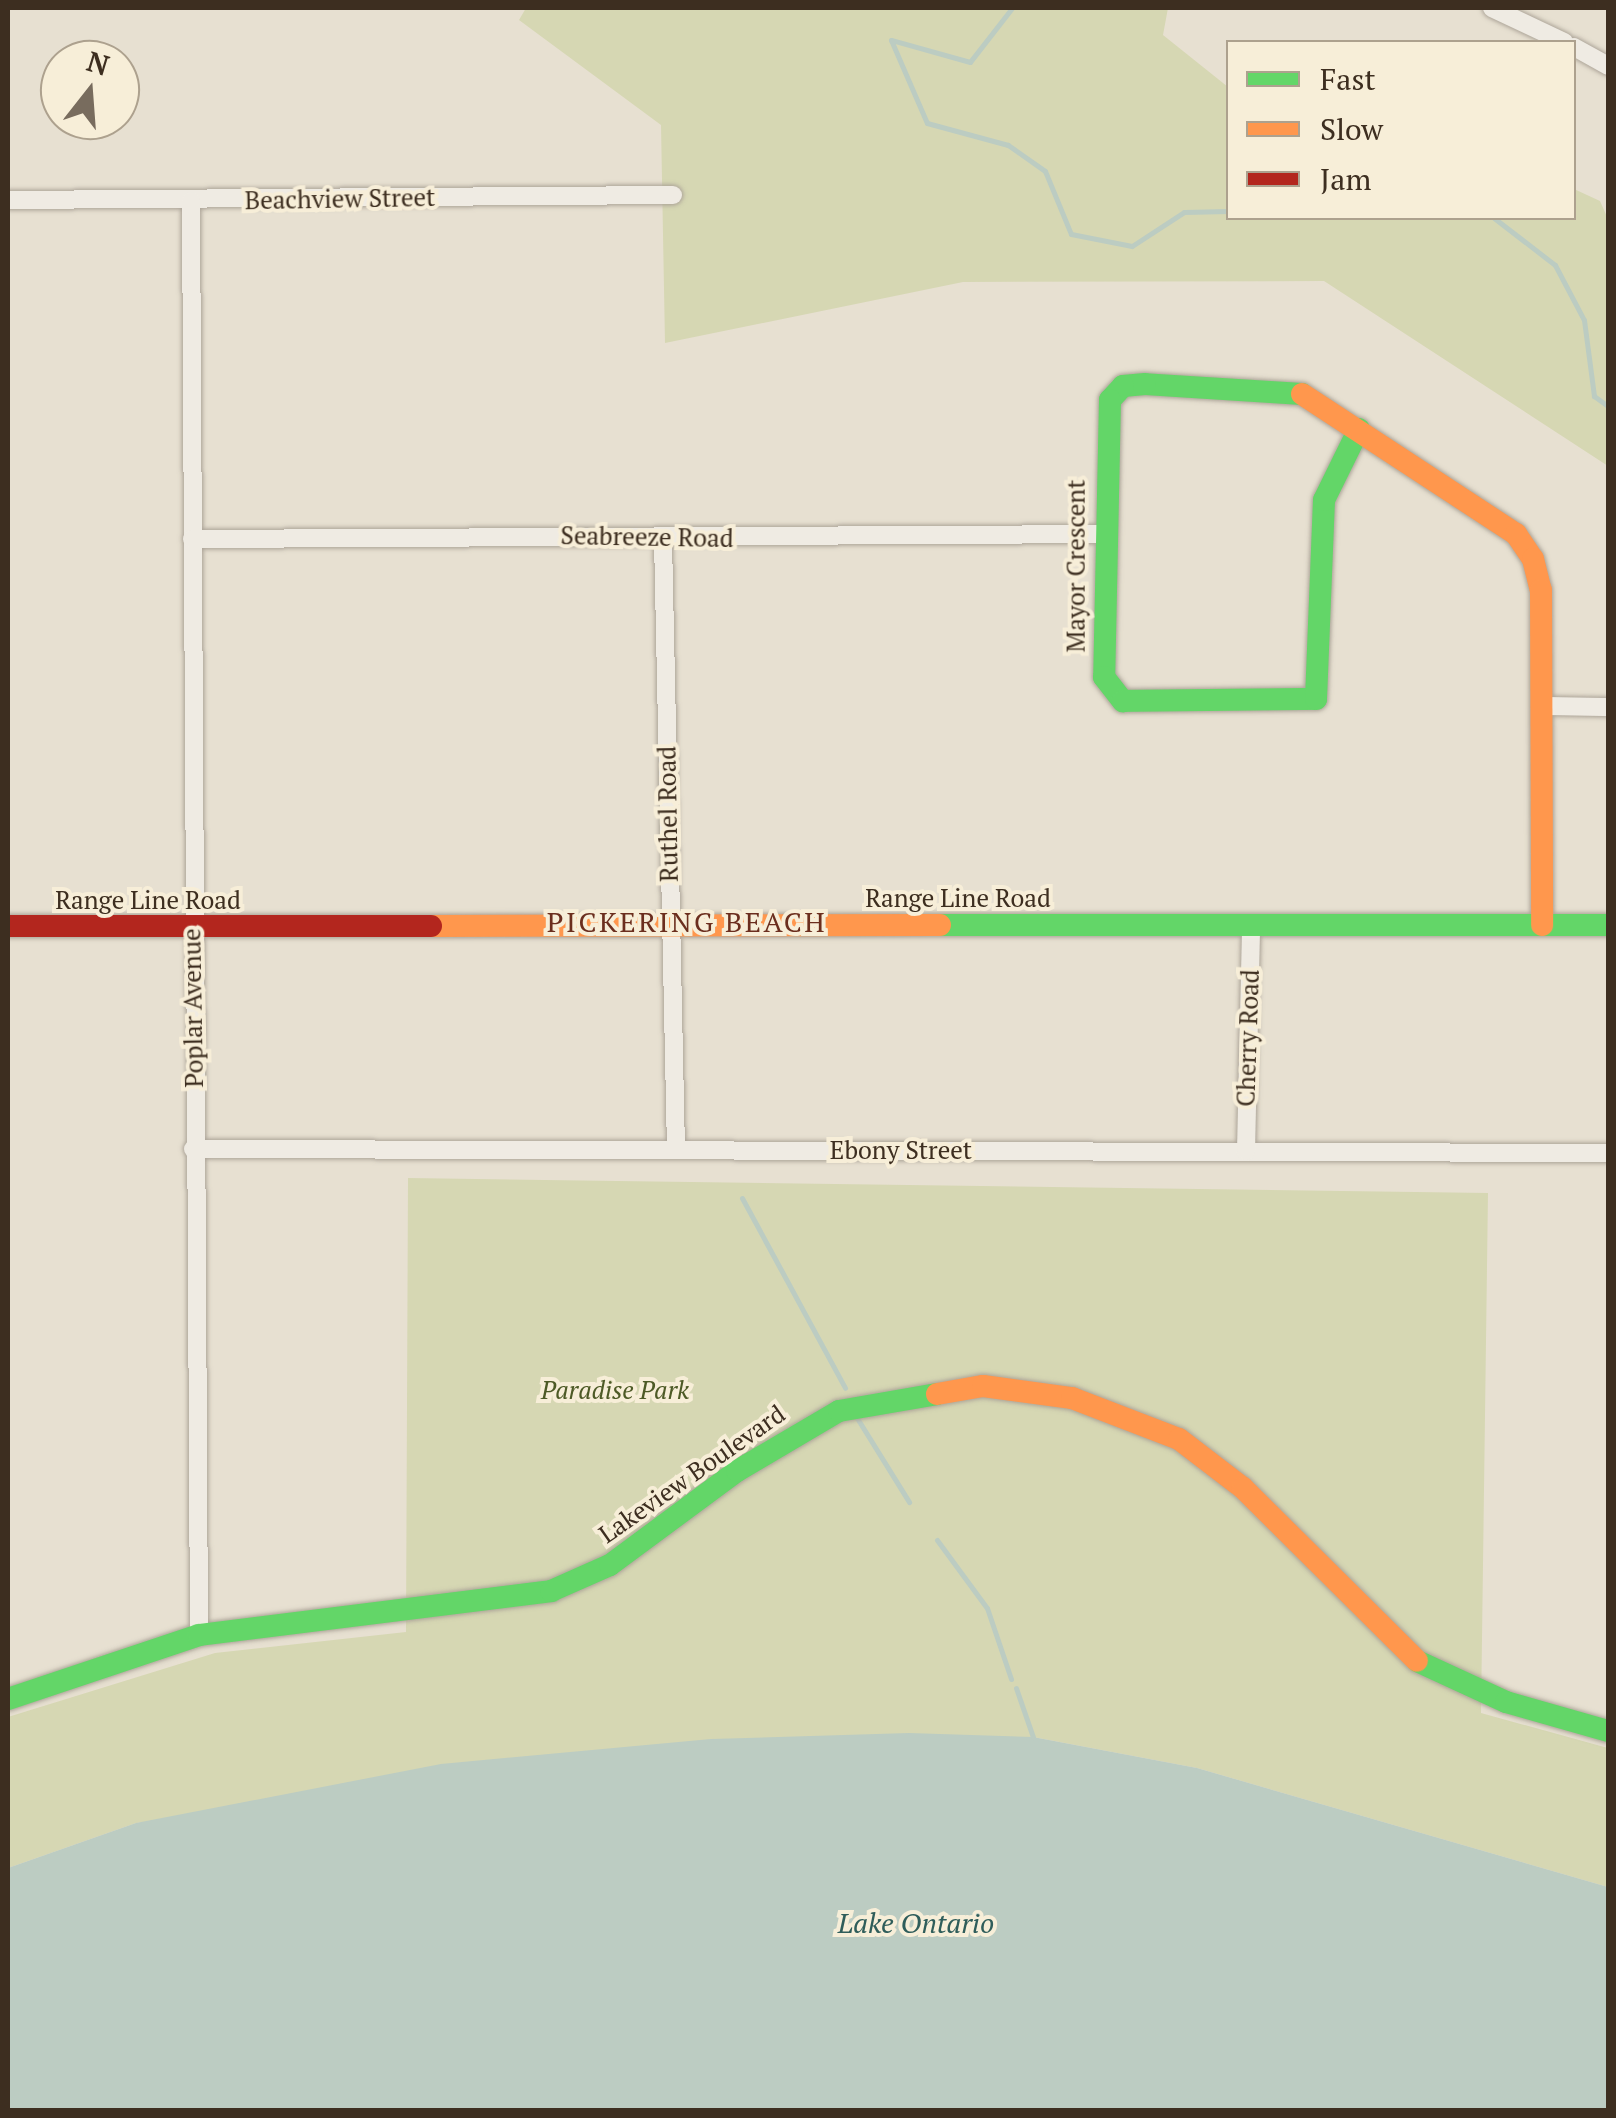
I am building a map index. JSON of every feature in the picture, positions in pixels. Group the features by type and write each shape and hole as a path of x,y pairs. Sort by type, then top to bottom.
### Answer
{"street":[{"path":"1492,8 1560,40"},
{"path":"1576,49 1608,66"},
{"name":"Beachview Street","path":"8,200 674,196"},
{"name":"Poplar Avenue","path":"191,201 192,928 199,1635"},
{"name":"Mayor Crescent","path":"1359,429 1324,500 1316,699 1124,701 1104,677 1104,422 1123,386 1296,389 1359,429 1516,534 1533,559 1543,706 1542,925"},
{"name":"Seabreeze Road","path":"192,539 1102,534"},
{"name":"Ruthel Road","path":"663,539 676,1150"},
{"path":"1543,706 1608,707"},
{"name":"Cherry Road","path":"1246,1151 1251,925"},
{"name":"Range Line Road","path":"8,926 1608,925"},
{"name":"Ebony Street","path":"194,1149 1608,1153"},
{"name":"Lakeview Boulevard","path":"8,1699 199,1635 551,1591 623,1558 737,1470 840,1410 915,1392 1008,1387 1102,1406 1179,1439 1243,1488 1358,1612 1418,1662 1506,1702 1608,1730"}],"green space":[{"path":"526,8 1168,8 1163,35 1226,85 1226,220 1576,220 1576,190 1600,201 1608,219 1608,466 1324,281 963,282 665,343 661,125 519,20"},
{"name":"Paradise Park","path":"408,1178 1488,1193 1481,1713 1608,1748 1608,1887 1197,1768 1033,1737 136,1823 8,1868 8,1717 215,1653 406,1632"}],"water":[{"name":"Lake Ontario","path":"909,1733 1033,1737 1197,1768 1608,1887 1608,2110 8,2110 8,1868 136,1823 441,1764 711,1739"}],"waterway":[{"path":"1012,8 970,62 891,40 927,123 1008,145 1045,171 1071,234 1132,246 1184,212 1226,211"},
{"path":"1497,220 1555,265 1584,320 1594,396 1608,406"},
{"path":"742,1198 845,1388"},
{"path":"857,1418 909,1502"},
{"path":"937,1540 987,1608 1011,1679"},
{"path":"1016,1688 1033,1737"}],"traffic: fast":[{"path":"1302,394 1145,384 1123,386 1110,400 1104,677 1123,701 1316,699 1324,500 1359,429"},
{"path":"940,925 1608,925"},
{"path":"8,1699 199,1635 551,1591 610,1565 737,1471 839,1411 937,1394"},
{"path":"1417,1661 1506,1702 1608,1731"}],"traffic: slow":[{"path":"1302,394 1516,534 1533,559 1541,590 1542,925"},
{"path":"431,926 940,925"},
{"path":"937,1394 983,1386 1072,1398 1179,1439 1243,1488 1417,1661"}],"traffic: jam":[{"path":"8,926 431,926"}],"district":[{"name":"PICKERING BEACH","path":"687,922"}]}
